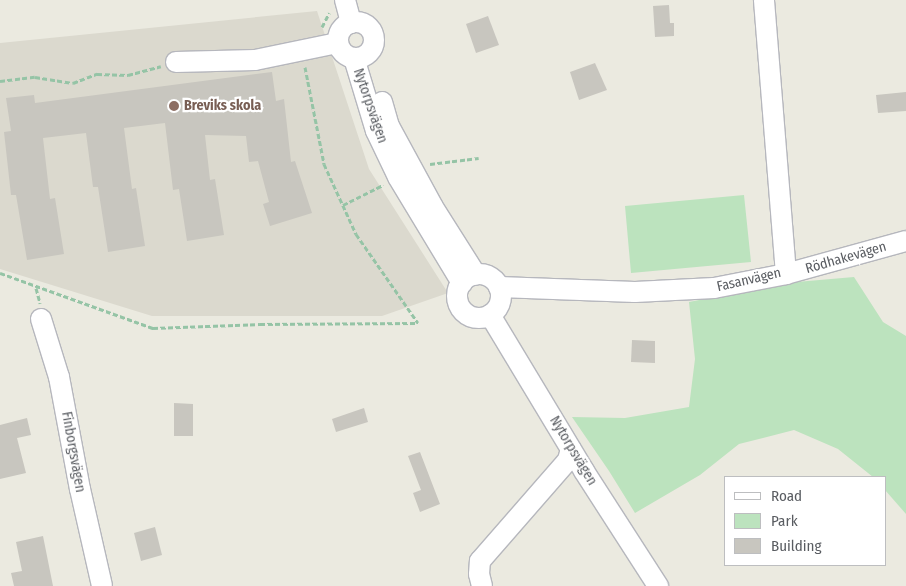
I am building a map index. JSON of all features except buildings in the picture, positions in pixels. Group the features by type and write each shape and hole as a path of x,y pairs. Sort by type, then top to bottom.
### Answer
{"street":[{"name":"Fasanvägen","path":"499,287 635,292 714,288 786,274 764,0"},
{"path":"337,4 351,22"},
{"path":"351,22 361,23 371,31 374,44 360,57 343,53 338,43 339,32 351,22"},
{"path":"176,62 255,60 338,43"},
{"name":"Nytorpsvägen","path":"360,57 376,131 398,177 469,279"},
{"name":"Rödhakevägen","path":"786,274 906,241"},
{"path":"491,278 499,287 501,293 500,303 490,315 478,318 464,313 457,300 469,279 491,278"},
{"name":"Nytorpsvägen","path":"490,315 571,450 658,586"},
{"name":"Finborgsvägen","path":"41,319 59,377 80,489 102,586"},
{"path":"482,586 479,574 480,561 568,460 571,450"}],"path":[{"path":"314,29 322,27 337,4"},
{"path":"0,273 153,328 260,324 418,323 356,234 324,164 302,50"},
{"path":"0,81 35,77 73,83 97,74 128,75 176,62"}],"shaded area":[{"name":"Breviks skola","path":"317,11 369,169 448,293 382,316 152,316 0,269 0,43"}],"green space":[{"path":"744,195 751,262 631,273 625,206"},
{"path":"854,277 883,322 906,336 906,514 886,491 886,476 872,476 838,449 794,430 739,444 700,475 635,513 572,417 625,418 689,407 695,359 689,302 785,283"}],"place":[{"name":"Breviks skola","path":"174,106"}]}
